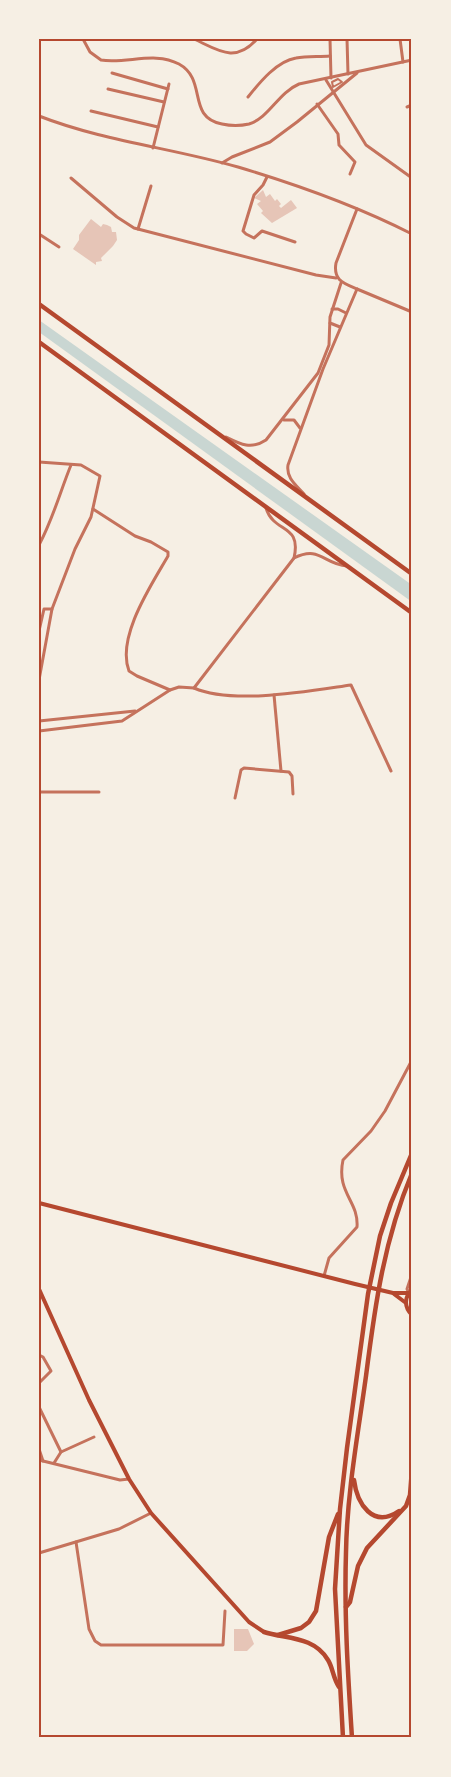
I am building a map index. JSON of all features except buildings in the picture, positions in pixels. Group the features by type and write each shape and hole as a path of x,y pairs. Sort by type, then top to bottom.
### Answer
{"main road":[{"path":"39,304 412,574"},
{"path":"39,342 412,613"},
{"path":"343,1738 335,1589 340,1509 368,1294 380,1236 412,1153"},
{"path":"352,1738 345,1610 346,1550 353,1471 376,1299 388,1241 399,1204 412,1173"},
{"path":"41,1204 393,1293 410,1291 406,1308 412,1315"},
{"path":"39,1288 41,1299 89,1400 129,1479 151,1513 249,1622 264,1632 298,1638 316,1647 329,1661 334,1680 340,1689"},
{"path":"393,1293 406,1303"},
{"path":"345,1610 350,1602 358,1566 367,1548 406,1506 410,1495 412,1469"},
{"path":"353,1471 356,1494 362,1506 370,1512 386,1516 395,1514 406,1506"},
{"path":"278,1635 301,1628 309,1622 316,1611 329,1537 340,1509"}],"street":[{"path":"83,39 90,52 101,60 161,58 185,68 194,78 204,114 218,123 242,125 255,122 292,87 309,81 331,80 370,68 412,60"},
{"path":"125,39 151,39"},
{"path":"194,39 233,54 245,50 256,39"},
{"path":"330,39 331,80"},
{"path":"348,39 348,74"},
{"path":"400,39 403,62"},
{"path":"248,97 268,75 286,62 296,58 330,56"},
{"path":"112,73 168,89"},
{"path":"222,163 270,142 357,73"},
{"path":"326,79 366,145 412,178"},
{"path":"153,148 169,84"},
{"path":"108,89 164,102"},
{"path":"317,104 338,134 339,145 355,162 350,174"},
{"path":"407,107 412,105"},
{"path":"91,111 158,127"},
{"path":"39,116 74,129 222,163 267,177 357,208 412,234"},
{"path":"267,177 254,195 243,231 254,238 262,231 295,242"},
{"path":"71,178 117,217 138,229 316,275 336,278"},
{"path":"138,229 151,186"},
{"path":"357,208 336,263 334,271 336,278 341,283 412,312"},
{"path":"39,234 59,247"},
{"path":"212,430 243,446 254,446 266,440 318,373 329,345 332,309 341,283"},
{"path":"311,501 291,479 287,470 300,429 357,289"},
{"path":"332,309 346,312"},
{"path":"330,323 340,327"},
{"path":"281,421 294,420 300,429"},
{"path":"39,462 81,465 100,476 93,509 52,609 39,680"},
{"path":"39,545 57,505 71,465"},
{"path":"194,688 294,558 296,541 291,534 269,517 266,506"},
{"path":"93,509 135,536 168,552 168,556 140,604 131,628 127,656 129,670 137,676 170,690"},
{"path":"294,558 310,552 321,554 335,565 350,567"},
{"path":"39,631 44,609 52,609"},
{"path":"39,731 122,721 170,690 179,687 194,688 210,695 274,695 351,685 391,771"},
{"path":"274,695 281,771"},
{"path":"39,721 135,711"},
{"path":"235,798 241,770 244,768 289,772 292,776 293,794"},
{"path":"39,792 99,792"},
{"path":"324,1276 329,1258 357,1227 356,1215 341,1183 343,1160 371,1131 385,1112 412,1060"},
{"path":"410,1291 407,1288 412,1274"},
{"path":"39,1355 43,1357 51,1371 39,1383"},
{"path":"39,1407 61,1452"},
{"path":"54,1463 61,1452 94,1437"},
{"path":"39,1449 41,1460 120,1480 129,1479"},
{"path":"39,1553 119,1529 151,1513"},
{"path":"76,1541 89,1629 95,1641 102,1645 223,1645 225,1611"}],"shaded area":[{"path":"39,320 412,585 412,602 39,332"}]}
